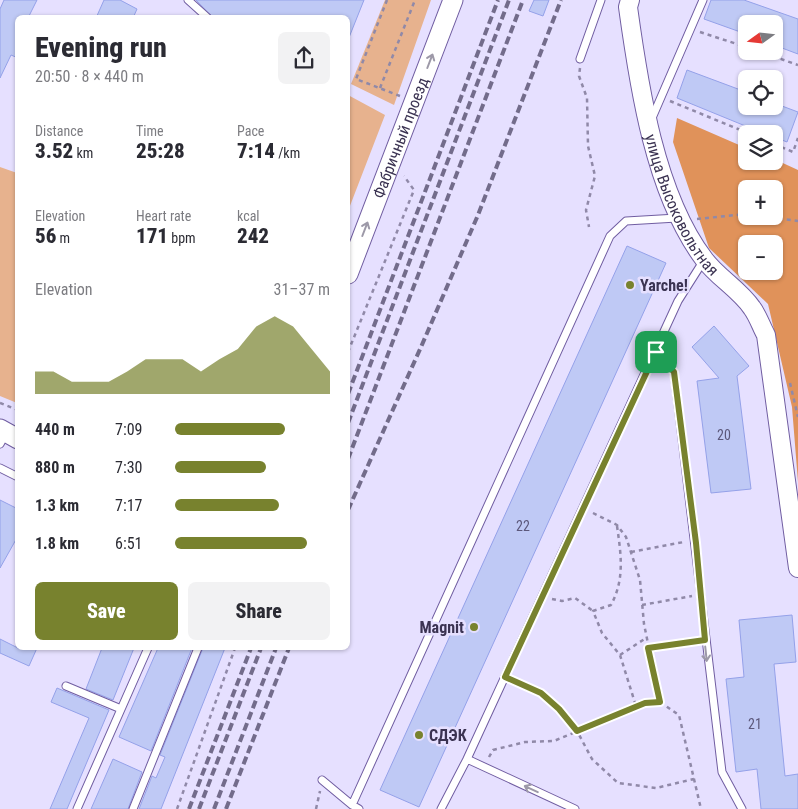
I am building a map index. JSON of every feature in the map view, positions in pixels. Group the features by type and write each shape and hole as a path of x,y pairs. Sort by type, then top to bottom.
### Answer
{"main road":[{"name":"Фабричный проезд","path":"350,269 453,0"}],"street":[{"name":"улица Высоковольтная","path":"630,0 628,8 637,75 669,195 678,218 704,260 752,307 766,335 798,568"}],"lane":[{"path":"188,0 205,15"},
{"path":"580,59 601,0"},
{"path":"649,125 659,97 692,29 703,0"},
{"path":"322,780 355,807 610,236 626,221 678,218"},
{"path":"440,809 467,759 678,301 704,260"},
{"path":"656,352 674,372 722,772 742,809"},
{"path":"0,468 15,476"},
{"path":"77,809 147,650"},
{"path":"134,809 197,650"},
{"path":"66,686 121,709"},
{"path":"467,759 575,809"}],"path":[{"path":"387,0 356,79 406,98"},
{"path":"380,88 415,0"},
{"path":"692,29 738,44"},
{"path":"580,59 579,76 587,98 588,146 595,176 586,210 589,227"},
{"path":"783,59 798,64"},
{"path":"659,97 738,129"},
{"path":"793,152 798,138"},
{"path":"783,148 798,152"},
{"path":"350,347 414,190 392,158"},
{"path":"678,218 694,219 738,215"},
{"path":"783,219 798,221"},
{"path":"0,403 15,409"},
{"path":"583,508 617,526 626,537 640,580 646,638 660,702"},
{"path":"593,611 611,605 618,592 622,563 617,526"},
{"path":"631,552 695,540"},
{"path":"642,605 674,598 701,595"},
{"path":"541,597 562,601 575,598 593,611 602,633 620,655 636,706"},
{"path":"620,655 646,638"},
{"path":"648,648 705,640"},
{"path":"177,809 234,650"},
{"path":"505,677 541,693 559,709 577,731 592,759 618,783 656,788 694,779"},
{"path":"483,766 493,750 525,742 554,741 636,706 660,702 678,715 701,809"},
{"path":"316,809 322,780"}],"shaded area":[{"path":"385,0 431,0 394,105 351,84"},
{"path":"350,96 385,115 350,206"},
{"path":"677,118 738,145 738,170 783,170 783,163 798,170 798,482 792,407 768,304 743,280 783,280 783,235 738,235 738,276 709,248 673,142"},
{"path":"0,167 15,172 15,402 0,396"}],"building":[{"path":"4,0 37,0 30,15 15,15 15,57 11,55 0,78 0,9"},
{"path":"104,0 120,0 137,9 134,15 97,15"},
{"path":"196,0 364,0 350,35 350,15 210,15"},
{"path":"534,0 549,0 543,16 529,11"},
{"path":"711,0 744,0 798,19 798,54 783,48 783,15 738,15 738,31 704,19"},
{"path":"687,70 738,89 738,115 783,115 783,106 798,112 787,142 783,140 783,125 743,125 677,98"},
{"path":"627,246 666,263 419,807 380,790"},
{"path":"714,326 749,366 737,376 751,489 711,493 697,381 719,378 692,347"},
{"path":"0,500 15,508 15,541 0,568"},
{"path":"792,615 796,662 774,664 785,776 798,774 798,809 761,809 757,769 736,772 726,679 744,677 739,620"},
{"path":"0,639 15,646 15,650 36,650 29,666 0,653"},
{"path":"101,650 133,650 113,700 86,689"},
{"path":"157,650 191,650 151,751 119,737"},
{"path":"202,650 224,650 161,809 139,809 152,776 156,778 165,757 160,755"},
{"path":"57,688 109,710 67,809 50,809 89,718 51,702"},
{"path":"113,759 142,772 128,809 91,809"}],"railway":[{"path":"350,389 498,0"},
{"path":"350,418 509,0"},
{"path":"350,454 523,0"},
{"path":"350,506 478,215 561,0"},
{"path":"189,809 250,650"},
{"path":"199,809 260,650"},
{"path":"214,809 275,650"},
{"path":"226,809 288,650"}],"place":[{"name":"Yarche!","path":"630,285"},
{"name":"Magnit","path":"474,627"},
{"name":"СДЭК","path":"419,735"}],"route":[{"path":"656,352 674,372 696,543 705,640 648,648 660,702 645,703 577,731 559,709 541,693 505,677 656,352"}]}
